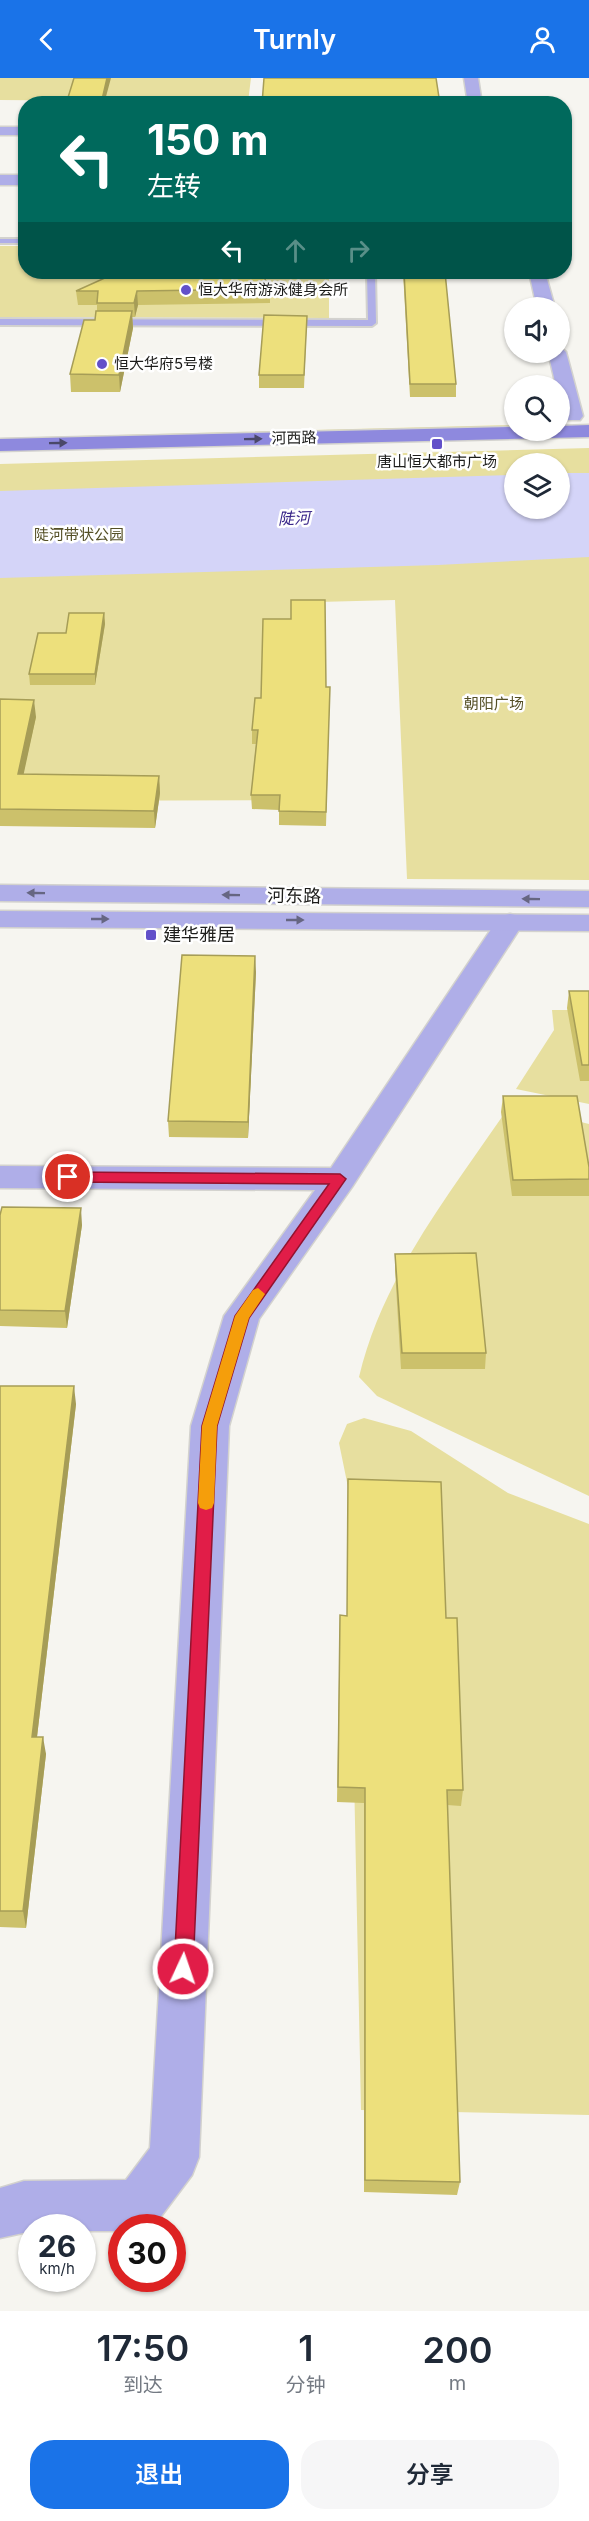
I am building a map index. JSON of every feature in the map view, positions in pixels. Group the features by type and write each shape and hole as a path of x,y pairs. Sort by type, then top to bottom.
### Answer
{"main road":[{"name":"河西路","path":"0,429 504,418"},
{"name":"河西路","path":"0,445 589,431"}],"street":[{"path":"471,78 474,96"},
{"path":"0,131 18,131"},
{"path":"0,180 18,180"},
{"path":"539,279 543,297"},
{"path":"560,363 574,416"},
{"name":"河东路","path":"0,893 589,899"},
{"name":"河东路","path":"0,919 589,923"},
{"path":"0,2213 24,2206 138,2205 174,2157 210,1426 242,1316 340,1179 510,922"},
{"path":"0,1177 340,1179"}],"lane":[{"path":"0,241 18,241"},
{"path":"0,322 372,323 371,279"}],"green space":[{"path":"0,78 251,78 249,96 18,96 18,100 0,100"},
{"path":"0,246 18,246 18,279 329,279 329,318 0,317"},
{"path":"504,425 504,429 0,442 0,438"},
{"path":"589,448 589,880 407,879 395,600 318,602 321,800 0,801 0,464"},
{"path":"552,1010 589,1010 589,1104 516,1089 554,1030"},
{"path":"521,1107 589,1124 589,1496 377,1396 359,1377 369,1341 383,1306 419,1240 504,1114"},
{"path":"364,1418 411,1431 508,1493 589,1524 589,2115 361,2110 348,1487 339,1443 347,1424"}],"water":[{"name":"陡河","path":"570,473 589,473 589,557 438,565 0,578 0,491 504,475 504,519 570,519"}],"building":[{"path":"74,78 107,78 103,96 68,96"},
{"path":"264,78 436,78 439,96 263,96"},
{"path":"103,279 265,279 270,289 137,291 134,303 97,303 98,291 76,291"},
{"path":"404,279 446,279 456,384 410,384"},
{"path":"96,311 132,311 119,375 70,374 84,320 95,320"},
{"path":"264,315 307,316 304,375 259,375"},
{"path":"291,600 325,600 326,687 330,687 326,812 279,811 280,795 251,795 258,730 252,730 255,698 261,698 263,619 291,619"},
{"path":"69,613 104,613 95,674 29,674 38,633 66,633"},
{"path":"0,699 34,700 18,774 159,776 154,811 0,809"},
{"path":"182,955 255,956 248,1122 168,1121"},
{"path":"569,991 589,991 589,1065 582,1065"},
{"path":"503,1096 577,1096 589,1179 513,1180"},
{"path":"2,1207 81,1208 65,1311 0,1310 0,1215"},
{"path":"476,1253 486,1353 402,1353 395,1254"},
{"path":"0,1386 74,1386 32,1737 43,1737 23,1911 0,1911"},
{"path":"348,1479 441,1482 446,1618 457,1618 463,1790 447,1790 460,2182 365,2180 365,1788 338,1787 340,1615 347,1616"}],"slow traffic":[{"path":"206,1503 210,1426 242,1316 258,1294"}],"place":[{"name":"恒大华府游泳健身会所","path":"186,290"},
{"name":"恒大华府5号楼","path":"102,364"},
{"name":"唐山恒大都市广场","path":"437,444"},
{"name":"建华雅居","path":"151,935"}],"route":[{"path":"68,1177 340,1179 242,1316 210,1426 183,1969"}],"park label":[{"name":"陡河带状公园","path":"79,535"},
{"name":"朝阳广场","path":"494,704"}]}
